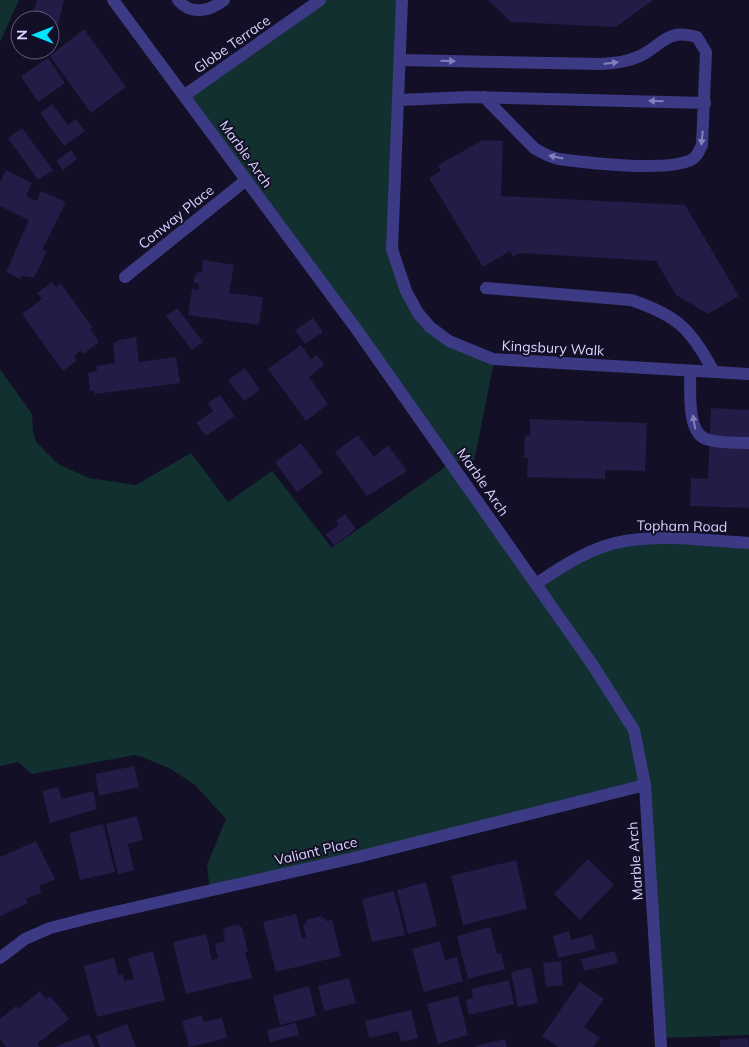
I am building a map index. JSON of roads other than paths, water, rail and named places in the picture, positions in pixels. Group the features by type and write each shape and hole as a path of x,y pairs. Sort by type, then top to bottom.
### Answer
{"street":[{"name":"Marble Arch","path":"113,0 357,330 610,689 634,730 645,785 661,1047"},
{"path":"178,0 183,6 196,10 212,9 224,0"},
{"name":"Globe Terrace","path":"185,95 320,0"},
{"name":"Kingsbury Walk","path":"402,0 392,249 406,291 418,313 430,327 449,341 493,359 749,374"},
{"path":"400,60 602,64 627,61 642,55 670,36 688,35 696,38 706,52 702,145 696,156 683,163 659,166 558,158 543,154 534,148 484,97"},
{"path":"398,100 484,97 705,103"},
{"name":"Conway Place","path":"125,277 245,181"},
{"path":"486,288 632,300 653,307 669,315 687,330 700,346 714,372"},
{"path":"690,371 693,425 697,434 711,440 749,443"},
{"name":"Topham Road","path":"536,584 576,559 625,541 652,539 749,543"},
{"name":"Valiant Place","path":"0,958 25,939 50,928 358,857 645,785"}]}
